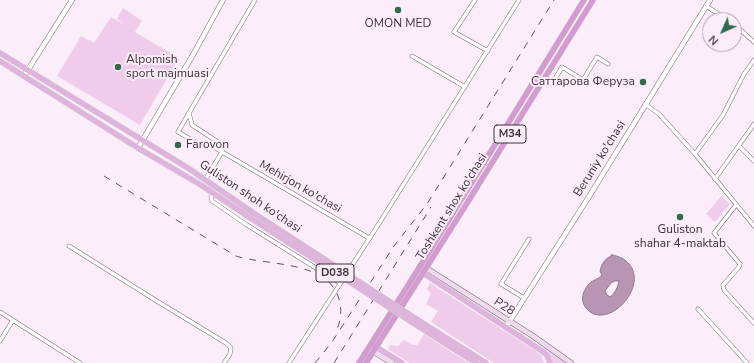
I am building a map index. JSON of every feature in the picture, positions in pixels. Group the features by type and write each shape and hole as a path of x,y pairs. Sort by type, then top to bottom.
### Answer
{"highway":[{"name":"Toshkent shox ko'chasi","path":"366,363 372,347 584,0"},
{"name":"Toshkent shox ko'chasi","path":"359,363 372,347 424,271 593,0"},
{"path":"469,188 474,191"}],"main road":[{"name":"Guliston shoh ko'chasi","path":"0,52 205,180 254,216 420,324 476,363"},
{"name":"Guliston shoh ko'chasi","path":"0,61 138,148 254,216"},
{"path":"424,271 507,324 542,351 550,363"},
{"name":"Guliston shoh ko'chasi","path":"420,324 486,363"},
{"name":"Р28","path":"507,324 533,336 571,363"},
{"path":"372,347 392,363"},
{"path":"372,347 402,363"}],"street":[{"path":"24,76 72,0"},
{"path":"138,148 194,53 223,0"},
{"path":"205,180 224,146 192,125 189,113 255,0"},
{"path":"474,0 454,32 488,51"},
{"path":"289,363 380,222 519,0"},
{"name":"Beruniy ko'chasi","path":"507,324 710,0"},
{"path":"706,6 715,12"},
{"path":"742,31 754,42"},
{"path":"412,56 465,87"},
{"path":"544,80 552,84 562,67 583,80 597,57 608,64"},
{"path":"695,154 723,116 744,74 754,60"},
{"path":"645,104 659,114 695,154 754,226"},
{"name":"Mehirjon ko'chasi","path":"189,113 178,132 199,144 212,146 369,238"},
{"path":"715,179 754,124"},
{"path":"739,146 754,161"},
{"path":"216,195 213,195 211,199 247,225 340,283"},
{"path":"736,205 714,233 714,236 740,264 723,285 724,290 754,323"},
{"path":"524,298 501,284 529,239"},
{"path":"69,246 226,343 231,348 230,354 224,363"},
{"path":"698,309 747,363"},
{"path":"0,312 80,363"},
{"path":"0,341 13,320"}],"shaded area":[{"name":"Alpomish sport majmuasi","path":"123,8 142,21 135,32 179,58 140,125 57,76 81,36 94,43 111,17 125,25 117,19"},
{"path":"721,196 730,204 715,222 706,214"},
{"path":"612,255 619,257 630,265 634,275 633,286 629,296 622,305 613,312 603,315 594,314 584,306 583,295 588,285 602,275 600,271 605,260","holes":["619,281 613,294 610,297 607,295 605,291 611,283"]},
{"path":"430,283 537,352 541,355 544,363 494,363 431,322 438,311 426,304 431,294 427,289"},
{"path":"424,334 469,363 409,363 388,349 390,345 398,346 404,340 413,345 417,345"},
{"path":"546,348 567,363 553,363 549,351"}],"railway":[{"path":"315,363 332,342 394,246 427,204 554,0"},
{"path":"104,176 236,256 295,267 310,271 323,277 333,286 339,299 341,314 337,329"},
{"path":"334,363 431,207"}],"place":[{"name":"OMON MED","path":"398,10"},
{"name":"Alpomish sport majmuasi","path":"118,67"},
{"name":"Саттарова Феруза","path":"643,82"},
{"name":"Farovon","path":"178,145"},
{"name":"Guliston shahar 4-maktab","path":"680,217"}]}
